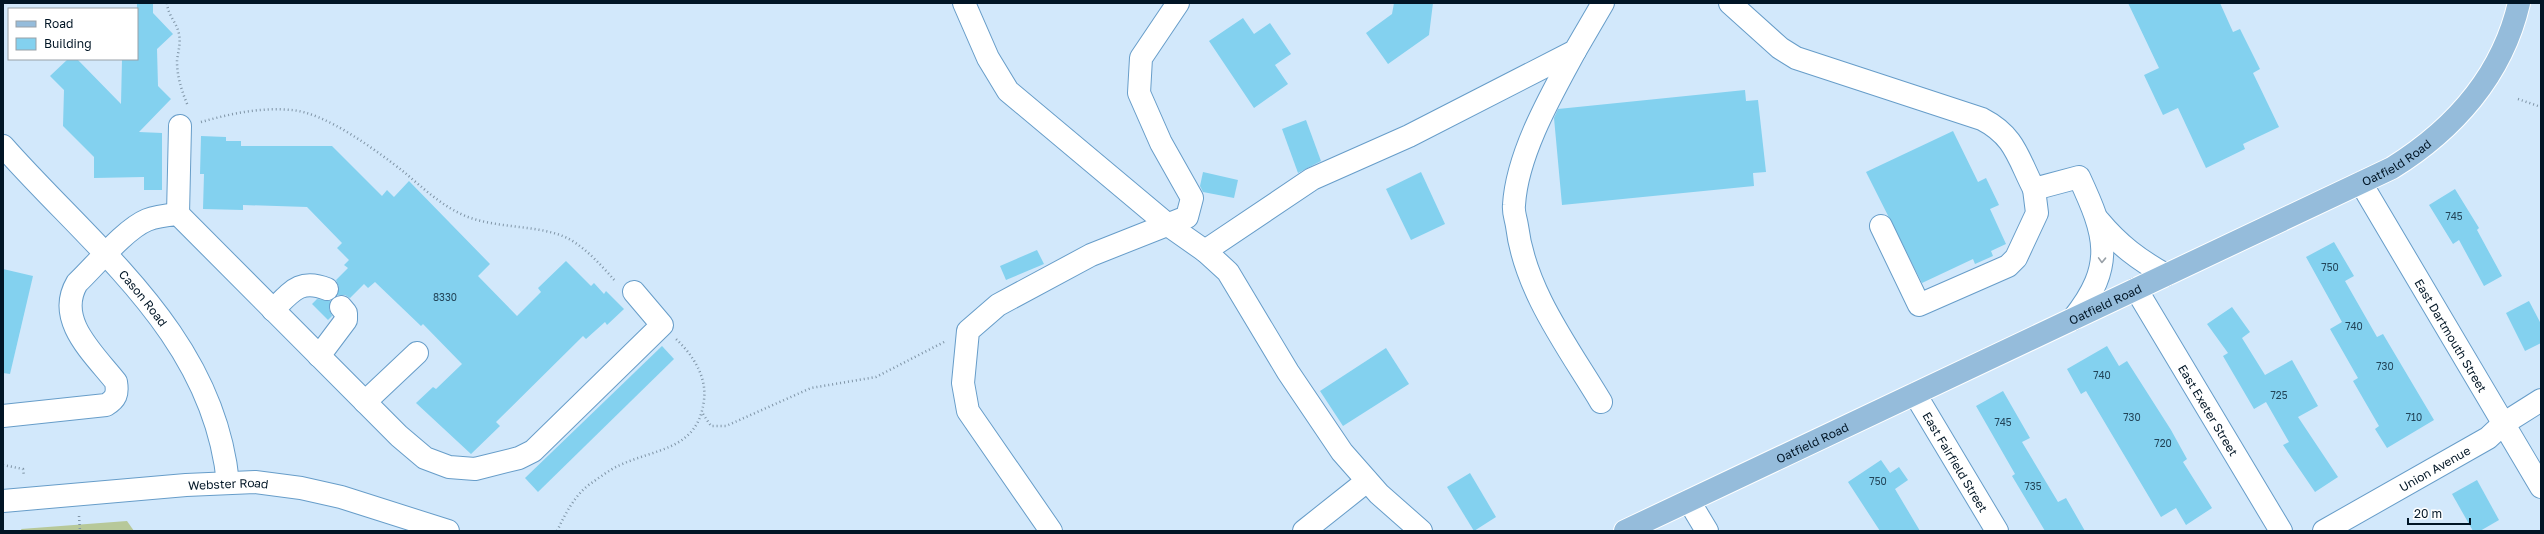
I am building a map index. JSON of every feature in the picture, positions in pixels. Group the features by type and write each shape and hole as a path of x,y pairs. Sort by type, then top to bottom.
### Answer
{"main road":[{"name":"Oatfield Road","path":"1625,531 2361,183 2419,151 2461,113 2483,86 2498,59 2511,28 2518,3"}],"street":[{"path":"964,3 988,58 1008,91 1168,225 1205,251 1228,272 1288,372 1338,446 1367,480 1421,531"},
{"path":"1051,531 968,411 963,383 968,331 998,305 1084,259 1187,217 1192,198 1162,143 1138,93 1142,58 1178,3"},
{"path":"1602,402 1534,289 1520,250 1514,205 1524,156 1543,110 1575,51 1604,3"},
{"path":"1730,3 1780,48 1796,58 1982,119 1996,126 2008,137 2034,189 2037,213 2016,258 2008,266 1918,305 1881,226"},
{"path":"1205,251 1312,179 1409,136 1575,51"},
{"path":"178,214 187,125"},
{"name":"Cason Road","path":"3,146 107,254 159,317 196,372 224,446 228,483"},
{"path":"2034,189 2079,177 2099,221 2114,240 2129,252 2166,275"},
{"name":"East Dartmouth Street","path":"2361,183 2541,487"},
{"path":"3,416 106,405 114,400 117,392 116,382 76,330 70,317 69,304 71,293 77,283 131,230 146,220 178,214"},
{"path":"178,214 399,436 426,458 449,467 474,469 499,464 533,451 662,325 634,292"},
{"path":"2072,319 2085,304 2102,265 2099,221"},
{"path":"273,310 293,291 305,285 315,284 327,289"},
{"name":"East Exeter Street","path":"2136,289 2281,531"},
{"path":"319,356 346,320 346,313 342,307"},
{"path":"366,402 417,353"},
{"name":"East Fairfield Street","path":"1915,394 1997,531"},
{"name":"Union Avenue","path":"2324,531 2488,438 2503,424 2541,400"},
{"path":"1304,531 1367,480"},
{"name":"Webster Road","path":"3,501 255,482 301,488 341,497 448,531"},
{"path":"1689,501 1707,531"}],"path":[{"path":"167,3 168,10 179,31 181,44 177,60 179,83 187,125 224,116 260,111 291,110 313,114 338,127 401,170 437,199 468,217 504,226 541,230 562,236 579,246 604,269 626,294 634,292"},
{"path":"2518,99 2541,107"},
{"path":"557,531 569,506 588,485 619,465 672,447 690,434 703,414 706,388 698,369 688,351 662,325"},
{"path":"703,414 711,426 726,426 811,388 876,377 968,331"},
{"path":"3,465 23,469 24,476"}],"green space":[{"path":"127,521 134,531 22,531 21,529"}],"building":[{"path":"137,3 153,3 153,13 173,34 157,49 158,86 171,99 139,132 162,133 162,190 144,190 144,177 94,178 94,157 63,126 64,90 50,76 67,60 78,60 121,104 122,60 138,60"},
{"path":"1394,3 1433,3 1429,35 1388,64 1366,33 1392,14"},
{"path":"2128,3 2220,3 2233,32 2240,29 2260,69 2253,73 2279,127 2243,144 2245,149 2206,168 2178,108 2163,115 2144,75 2159,68"},
{"path":"1243,18 1254,34 1270,23 1291,54 1275,65 1288,84 1254,108 1209,41"},
{"path":"1745,90 1746,101 1758,100 1766,172 1753,173 1754,186 1562,205 1554,118 1558,109"},
{"path":"1306,120 1321,161 1298,173 1282,129"},
{"path":"1953,131 1978,182 1986,178 1999,205 1990,209 2006,244 1991,251 1993,256 1975,264 1973,259 1922,283 1866,172"},
{"path":"201,136 226,137 226,141 241,141 241,146 332,146 382,196 387,190 394,197 409,181 490,264 478,276 517,316 541,292 538,288 566,261 591,286 594,283 604,294 606,291 624,309 607,325 605,322 586,339 583,336 496,422 500,426 471,454 416,403 433,387 436,389 462,364 423,324 421,326 375,282 368,288 364,284 350,298 345,295 337,295 339,287 336,280 348,268 344,265 349,260 337,248 342,243 307,207 243,205 243,210 203,209 204,174 200,174"},
{"path":"1203,172 1238,180 1234,198 1203,192 1200,186"},
{"path":"1421,172 1445,224 1411,240 1386,189"},
{"path":"2455,189 2479,228 2477,230 2502,276 2484,286 2459,240 2453,244 2429,205"},
{"path":"2334,242 2354,276 2345,281 2377,337 2383,334 2434,420 2387,448 2375,429 2379,426 2353,381 2358,378 2330,329 2342,322 2306,257"},
{"path":"1037,250 1044,264 1006,280 1000,266"},
{"path":"3,269 33,276 10,374 3,373"},
{"path":"317,299 331,301 329,309 332,316 328,320 312,304"},
{"path":"2529,301 2541,324 2541,343 2525,351 2506,313"},
{"path":"2232,307 2250,332 2242,338 2265,375 2292,360 2318,406 2298,417 2338,477 2315,492 2283,445 2289,442 2266,402 2254,409 2223,356 2228,353 2207,324"},
{"path":"662,346 674,359 538,492 525,478"},
{"path":"2107,346 2119,366 2127,361 2171,430 2187,459 2183,462 2212,508 2186,525 2176,508 2161,517 2086,391 2081,394 2067,369"},
{"path":"1386,348 1409,384 1343,426 1320,391"},
{"path":"2003,391 2030,438 2022,442 2058,502 2066,498 2085,531 2045,531 2012,476 2015,474 1976,406"},
{"path":"1881,460 1890,473 1899,467 1908,480 1895,489 1920,531 1880,531 1848,482"},
{"path":"1470,473 1496,517 1474,531 1447,487"},
{"path":"2477,480 2499,520 2480,531 2473,531 2452,494"}]}
